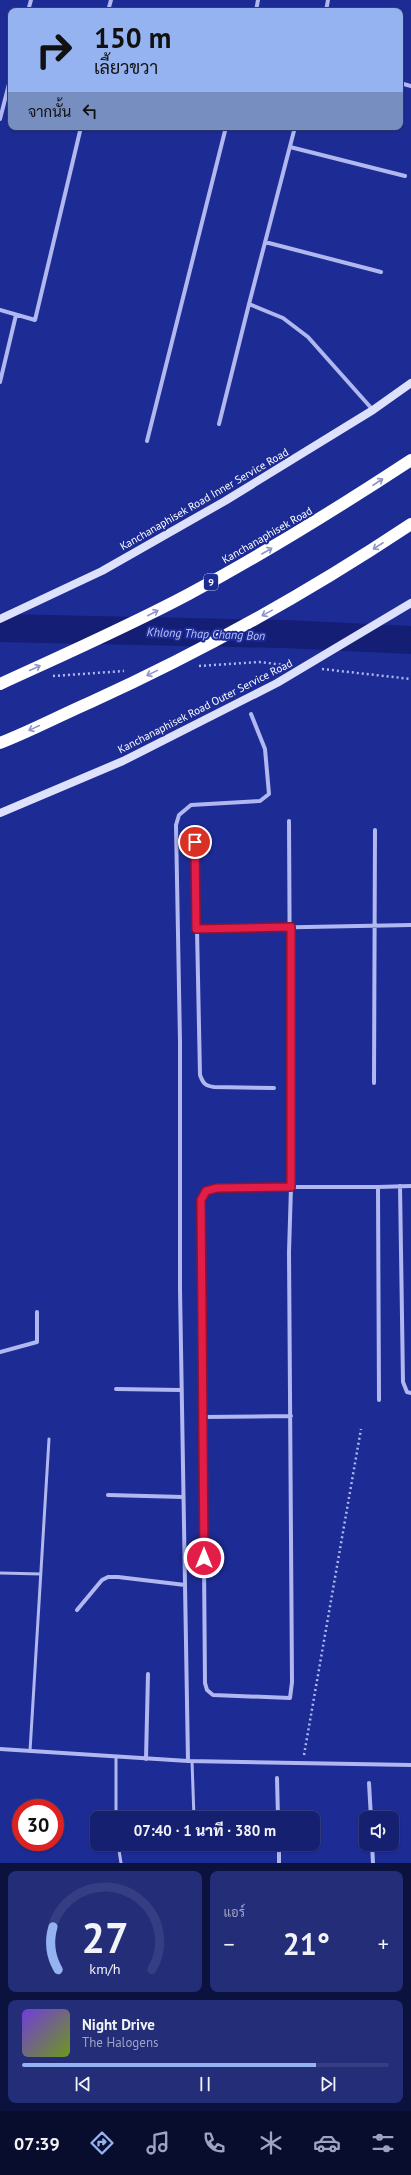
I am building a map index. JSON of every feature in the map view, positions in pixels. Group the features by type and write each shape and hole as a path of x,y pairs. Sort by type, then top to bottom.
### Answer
{"highway":[{"name":"Kanchanaphisek Road","path":"0,684 123,628 188,595 317,521 411,460"},
{"path":"0,743 148,676 214,642 346,567 411,524"}],"main road":[{"name":"Kanchanaphisek Road Inner Service Road","path":"0,619 102,570 225,500 373,410 411,383"},
{"name":"Kanchanaphisek Road Outer Service Road","path":"0,812 123,761 270,686 411,603"}],"street":[{"path":"0,119 8,88"},
{"path":"0,310 35,320 80,130"},
{"path":"147,441 225,130"},
{"path":"219,424 294,130"},
{"path":"290,147 405,176"},
{"path":"266,242 382,272"},
{"path":"249,304 283,318 308,337 373,410"},
{"path":"0,382 16,314"},
{"path":"190,1761 181,1390 176,825 179,815 191,805 260,801 269,794 265,749 251,714"},
{"path":"289,821 291,927 291,1187 289,1252 292,1682 290,1698 213,1695 207,1690 205,1683 201,1200 206,1191 217,1188 291,1187 378,1187 411,1186"},
{"path":"195,827 200,1075 202,1082 206,1086 214,1088 274,1088"},
{"path":"374,1083 375,830"},
{"path":"196,929 375,924 411,925"},
{"path":"400,1186 403,1382 408,1392 411,1393"},
{"path":"378,1187 379,1400"},
{"path":"0,1352 37,1342 37,1312"},
{"path":"116,1388 181,1390"},
{"path":"203,1417 291,1416"},
{"path":"108,1495 183,1496"},
{"path":"77,1610 102,1580 108,1577 185,1585"},
{"path":"146,1759 148,1674"},
{"path":"0,1749 190,1761 411,1765"},
{"path":"277,1778 278,1811"},
{"path":"369,1783 371,1811"},
{"path":"279,1851 279,1863"},
{"path":"372,1851 373,1863"}],"lane":[{"path":"30,1751 49,1439"},
{"path":"0,1573 41,1574"},
{"path":"116,1757 116,1811"},
{"path":"190,1761 194,1811"},
{"path":"119,1851 121,1863"}],"path":[{"path":"197,666 260,662 290,665"},
{"path":"320,669 411,679"},
{"path":"47,676 126,671"},
{"path":"303,1763 361,1429"}],"waterway":[{"name":"Khlong Thap Chang Bon","path":"0,628 285,634 411,640"}],"route":[{"path":"195,842 196,929 291,927 291,1187 217,1188 206,1191 201,1200 204,1558"}]}
